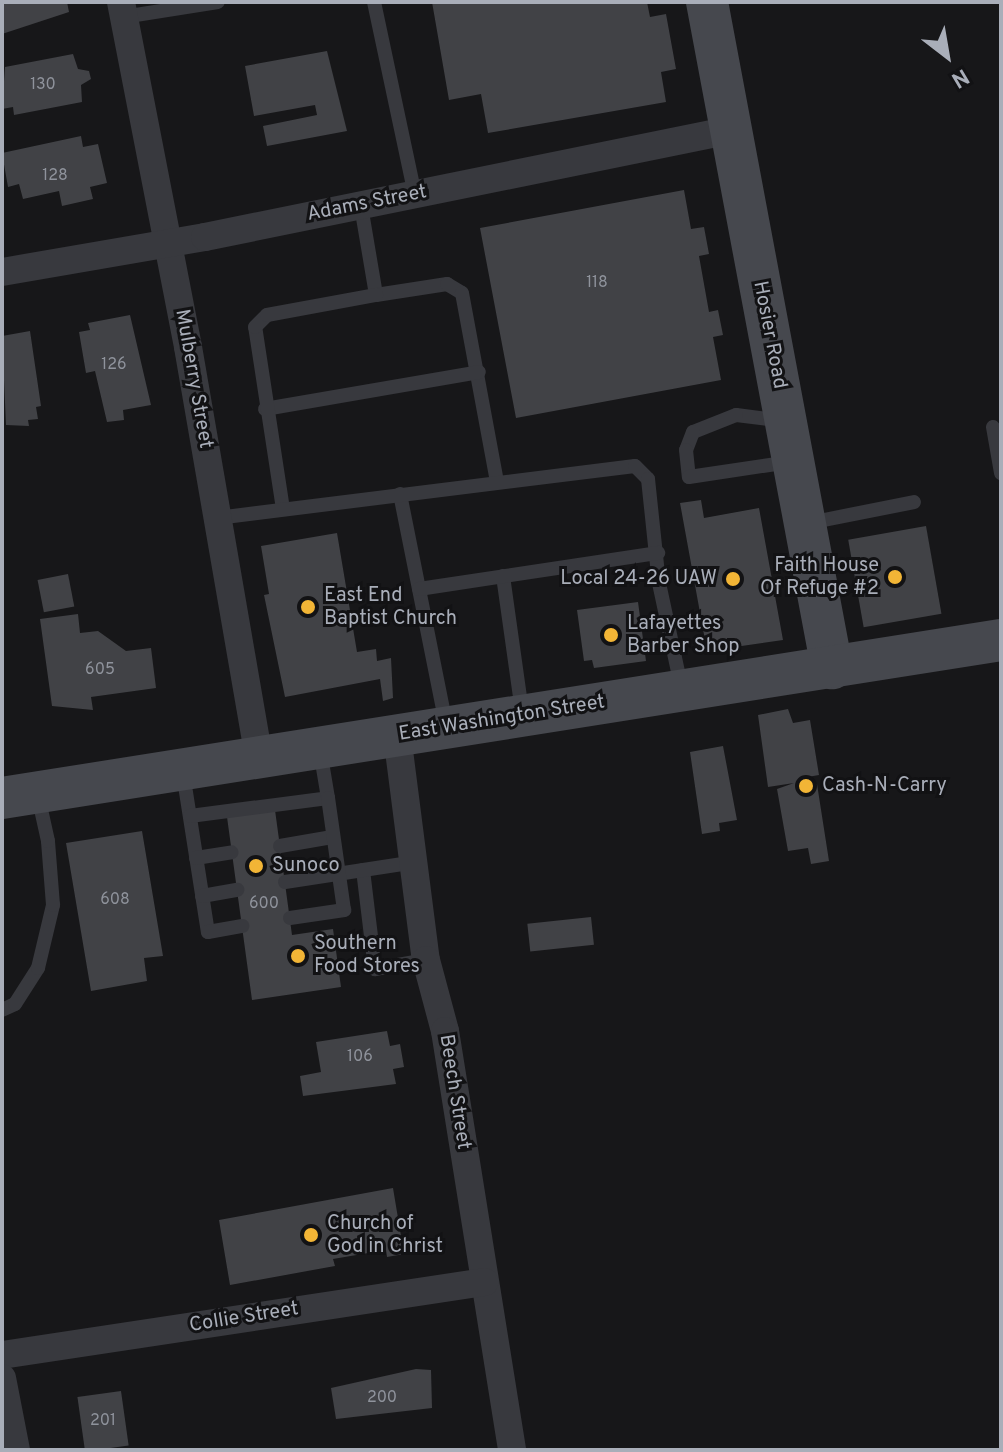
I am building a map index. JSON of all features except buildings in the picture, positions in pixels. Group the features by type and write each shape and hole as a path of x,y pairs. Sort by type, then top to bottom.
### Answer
{"main road":[{"name":"Hosier Road","path":"707,2 832,668"},
{"name":"East Washington Street","path":"20,795 1001,640"}],"street":[{"name":"Mulberry Street","path":"122,9 168,243 259,757"},
{"name":"Adams Street","path":"2,272 361,206 731,130"},
{"name":"Beech Street","path":"397,735 426,960 445,1031 512,1450"},
{"name":"Collie Street","path":"2,1355 485,1282"},
{"path":"2,1378 16,1450"}],"lane":[{"path":"122,9 218,2"},
{"path":"374,2 415,195"},
{"path":"361,206 376,295"},
{"path":"283,509 253,338 259,320 376,295 456,287 469,308 497,481"},
{"path":"265,409 479,372"},
{"path":"785,421 758,421 736,415 693,432 686,450 689,477 793,462"},
{"path":"993,427 1001,473"},
{"path":"217,518 635,466 648,479 659,583 682,691"},
{"path":"400,494 447,727"},
{"path":"805,524 914,502"},
{"path":"419,589 658,553"},
{"path":"503,576 523,716"},
{"path":"290,918 344,910 320,747"},
{"path":"182,769 208,932 242,926"},
{"path":"2,1010 15,1004 38,968 53,905 48,841 20,795"},
{"path":"190,816 328,798"},
{"path":"280,846 332,837"},
{"path":"196,858 232,852"},
{"path":"285,882 415,862"},
{"path":"363,870 375,969 426,960"},
{"path":"202,896 237,890"}],"place":[{"name":"Faith House Of Refuge #2","path":"895,577"},
{"name":"Local 24-26 UAW","path":"733,579"},
{"name":"East End Baptist Church","path":"308,607"},
{"name":"Lafayettes Barber Shop","path":"611,635"},
{"name":"Cash-N-Carry","path":"806,786"},
{"name":"Sunoco","path":"256,866"},
{"name":"Southern Food Stores","path":"298,956"},
{"name":"Church of God in Christ","path":"311,1235"}]}
